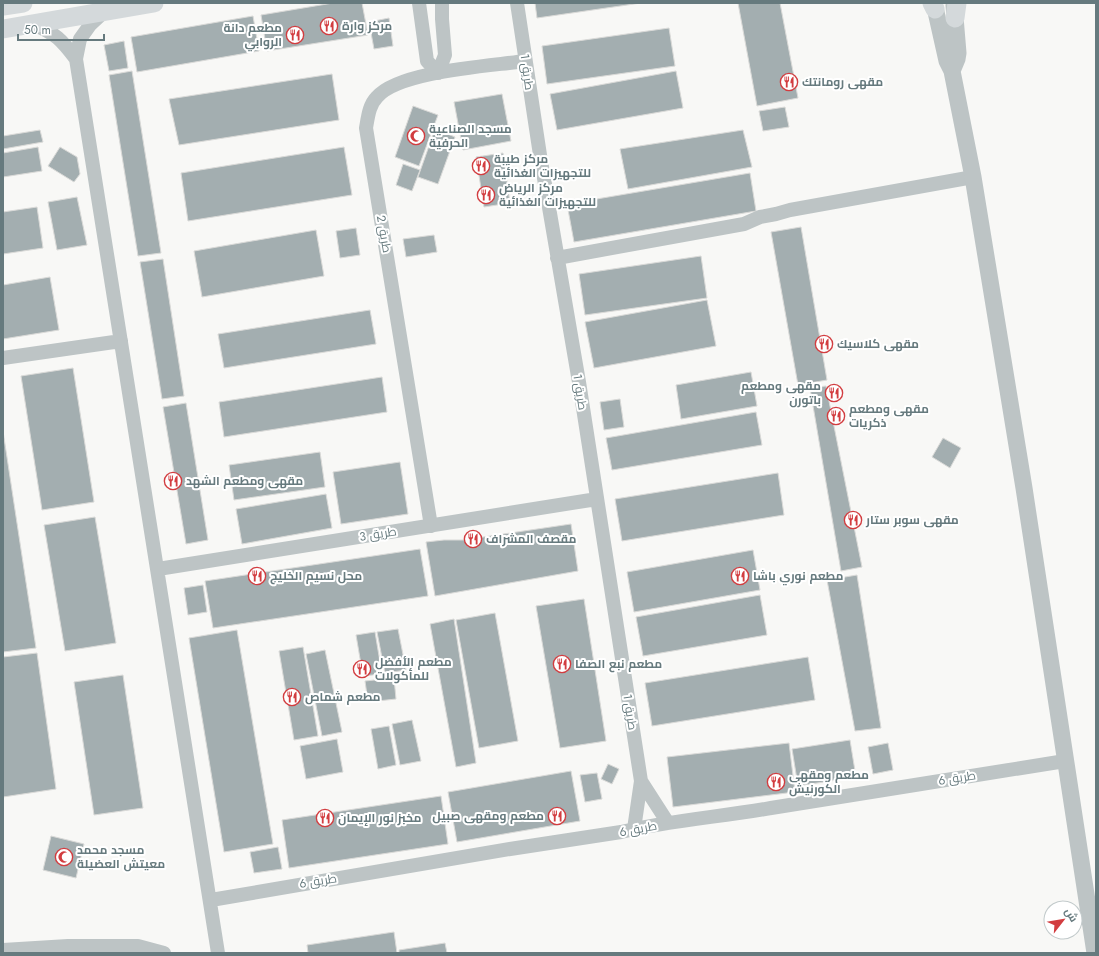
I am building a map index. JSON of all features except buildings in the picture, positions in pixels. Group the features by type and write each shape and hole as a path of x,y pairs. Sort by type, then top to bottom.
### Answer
{"main road":[{"path":"3,6 23,3"},
{"path":"3,29 106,10 154,3"}],"street":[{"path":"409,3 422,26"},
{"path":"419,3 427,61 438,73 445,55 442,3"},
{"name":"طريق 1","path":"517,3 557,258 579,382 641,781 634,829"},
{"path":"934,5 947,61 952,71 973,177 1024,488 1095,953"},
{"path":"952,71 958,53 955,8"},
{"path":"106,10 90,25 80,39 76,59 211,900 218,953"},
{"path":"33,24 51,32 64,42 76,59"},
{"name":"طريق 2","path":"431,526 366,128 371,106 377,97 396,83 438,73 525,61"},
{"path":"557,258 744,224 760,217 790,210 973,177"},
{"path":"3,358 122,341"},
{"name":"طريق 3","path":"158,569 597,499"},
{"name":"طريق 6","path":"211,900 668,823 1065,761"},
{"name":"طريق 1","path":"641,781 668,823"},
{"path":"3,950 68,946 138,946 164,953"}],"place":[{"name":"مركز وارة","path":"329,26"},
{"name":"مطعم دانة الروابي","path":"295,35"},
{"name":"مقهى رومانتك","path":"789,82"},
{"name":"مسجد الصناعية الحرفية","path":"416,136"},
{"name":"مركز طيبة للتجهيزات الغذائية","path":"481,166"},
{"name":"مركز الرياض للتجهيزات الغذائية","path":"486,195"},
{"name":"مقهى كلاسيك","path":"824,344"},
{"name":"مقهى ومطعم باتورن","path":"834,393"},
{"name":"مقهى ومطعم ذكريات","path":"836,416"},
{"name":"مقهى ومطعم الشهد","path":"173,481"},
{"name":"مقهى سوبر ستار","path":"853,520"},
{"name":"مقصف المشراف","path":"473,539"},
{"name":"محل نسيم الخليج","path":"257,576"},
{"name":"مطعم نوري باشا","path":"740,576"},
{"name":"مطعم نبع الصفا","path":"562,664"},
{"name":"مطعم الأفضل للمأكولات","path":"362,669"},
{"name":"مطعم شماص","path":"292,697"},
{"name":"مطعم ومقهى الكورنيش","path":"776,782"},
{"name":"مطعم ومقهى صبيل","path":"557,816"},
{"name":"مخبز نور الإيمان","path":"325,818"},
{"name":"مسجد محمد معيتش العضيلة","path":"64,857"}]}
